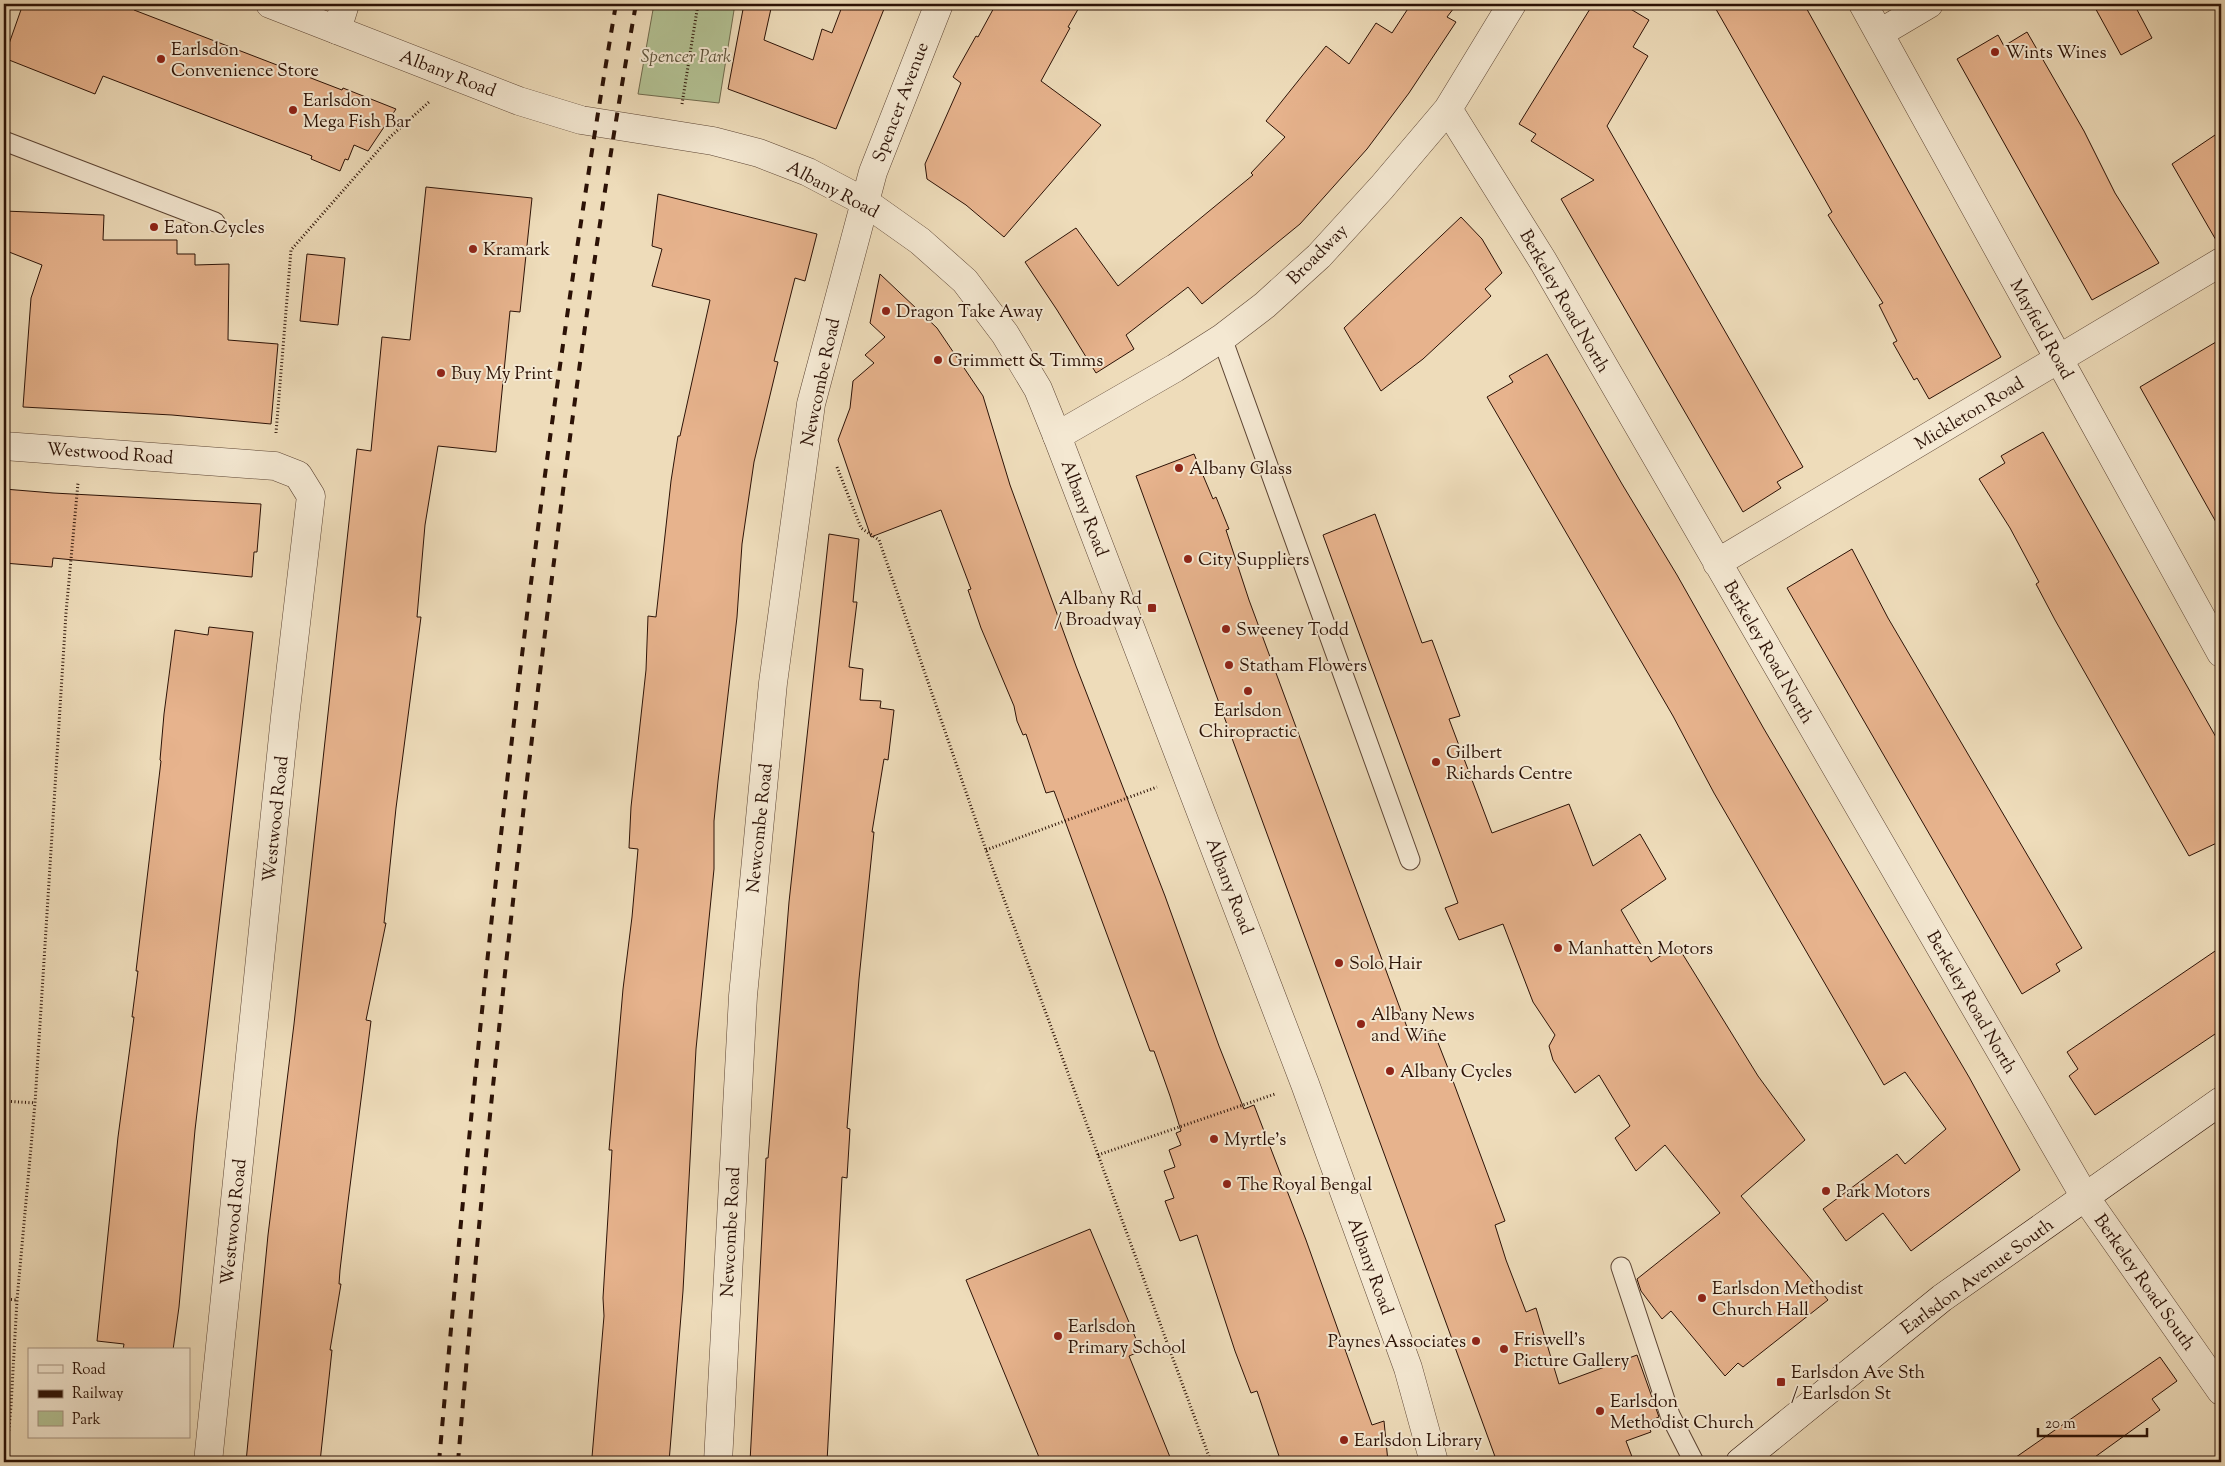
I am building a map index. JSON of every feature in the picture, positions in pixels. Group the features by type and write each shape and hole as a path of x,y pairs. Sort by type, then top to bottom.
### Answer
{"street":[{"name":"Albany Road","path":"270,4 519,101 562,115 581,120 713,141 759,154 808,172 865,202 920,241 965,281 1005,334 1038,389 1057,436 1305,1084 1408,1368 1434,1462"},
{"path":"336,30 345,4"},
{"name":"Spencer Avenue","path":"865,202 891,123 939,4"},
{"name":"Broadway","path":"1057,436 1175,368 1222,338 1265,305 1319,256 1448,109 1512,4"},
{"name":"Mayfield Road","path":"1863,4 2221,653"},
{"path":"1880,33 1929,4"},
{"name":"Berkeley Road North","path":"1448,109 1543,261 2085,1197"},
{"name":"Newcombe Road","path":"718,1462 743,996 774,683 812,404 865,202"},
{"name":"Mickleton Road","path":"1717,563 2221,262"},
{"name":"Westwood Road","path":"4,446 275,466 298,476 311,496 283,736 208,1462"},
{"name":"Earlsdon Avenue South","path":"1740,1462 1942,1298 2221,1101"},
{"name":"Berkeley Road South","path":"2085,1197 2221,1391"}],"lane":[{"path":"4,141 215,222"},
{"path":"1222,338 1410,860"},
{"path":"1621,1267 1670,1415 1694,1462"}],"path":[{"path":"674,134 683,99 698,4"},
{"path":"275,466 291,250 390,137 417,112"},
{"path":"6,1462 17,1300 35,1103 66,612 80,451"},
{"path":"836,466 861,528 879,540 986,850 1210,1462"},
{"path":"986,850 1188,776"},
{"path":"1098,1155 1305,1084"},
{"path":"4,1101 35,1103"},
{"path":"4,1299 17,1300"}],"green space":[{"name":"Spencer Park","path":"654,4 735,4 719,103 638,94"}],"building":[{"path":"23,4 137,4 134,10 396,109 368,151 354,145 348,160 345,159 340,171 311,159 312,156 103,76 95,94 4,58"},
{"path":"744,4 772,4 764,40 813,60 822,29 832,33 843,4 886,4 836,129 728,89"},
{"path":"996,4 1081,4 1041,81 1101,125 1004,237 966,205 927,179 925,164 961,83 953,77"},
{"path":"1411,4 1457,4 1447,17 1456,22 1409,93 1367,149 1300,224 1202,304 1188,287 1126,335 1134,349 1096,373 1025,262 1076,228 1118,286 1253,175 1251,173 1285,137 1266,121 1326,46 1349,64 1376,23 1392,33"},
{"path":"1593,4 1622,4 1649,20 1633,47 1648,56 1607,126 1803,467 1777,482 1781,488 1743,512 1561,199 1594,180 1531,141 1536,134 1519,124"},
{"path":"1713,4 1804,4 2001,357 1929,399 1917,378 1914,380 1893,343 1897,341 1879,305 1883,303 1828,215 1832,212"},
{"path":"2093,4 2134,4 2152,38 2121,55"},
{"path":"2027,32 2084,131 2115,193 2159,263 2092,300 1957,59 1998,35 2004,46"},
{"path":"2221,131 2221,246 2220,247 2172,164"},
{"path":"426,187 532,198 520,312 510,311 496,452 438,446 425,525 417,617 421,617 396,808 384,923 386,923 366,1020 371,1021 340,1270 339,1284 341,1284 330,1350 332,1350 320,1462 246,1462 268,1235 294,1024 357,449 371,451 382,337 410,340"},
{"path":"658,194 817,234 805,281 795,278 774,361 778,362 754,462 742,544 737,617 714,821 714,869 696,1049 683,1291 669,1462 625,1462 625,1459 592,1457 604,1316 603,1298 612,1150 609,1150 623,989 638,849 629,848 631,807 646,670 648,616 656,617 671,481 678,436 680,436 710,300 652,286 662,249 652,246"},
{"path":"4,211 104,215 103,240 177,240 177,254 195,254 195,265 229,264 228,340 278,344 271,424 172,415 23,407 31,298 42,265 4,250"},
{"path":"1461,217 1482,239 1502,273 1485,289 1491,296 1423,359 1381,391 1344,328"},
{"path":"307,254 345,258 338,325 300,321"},
{"path":"880,274 937,328 983,396 1010,485 1076,666 1165,896 1219,1046 1244,1109 1254,1105 1306,1240 1372,1425 1384,1421 1388,1462 1281,1462 1257,1391 1251,1393 1235,1351 1197,1235 1180,1241 1165,1201 1174,1198 1164,1171 1175,1167 1169,1150 1181,1145 1176,1133 1181,1131 1170,1096 1154,1051 1150,1051 1054,791 1046,793 1026,734 1023,735 1017,721 1014,706 981,628 968,590 971,589 941,510 871,537 838,440 850,408 853,381 874,363 865,355 885,337 870,323"},
{"path":"2221,339 2221,531 2140,387"},
{"path":"1547,354 1677,575 1764,729 1969,1077 2020,1170 1911,1251 1883,1213 1846,1241 1823,1209 1897,1154 1905,1164 1946,1129 1905,1072 1884,1085 1714,793 1673,716 1487,397 1513,382 1509,376"},
{"path":"2043,432 2221,746 2221,841 2189,856 2055,620 2036,584 2039,582 2010,528 1979,479 2005,463 2001,456"},
{"path":"1194,454 1213,499 1216,497 1229,529 1226,530 1249,600 1411,1038 1433,1030 1505,1221 1495,1225 1506,1260 1526,1312 1536,1308 1559,1384 1637,1355 1659,1417 1647,1422 1651,1432 1626,1441 1634,1462 1497,1462 1136,476"},
{"path":"4,489 261,504 257,552 254,552 252,577 53,558 52,567 4,563"},
{"path":"1375,514 1422,643 1432,640 1460,716 1449,719 1492,833 1569,804 1593,866 1640,834 1666,879 1621,910 1651,962 1677,945 1758,1076 1805,1140 1741,1196 1828,1300 1743,1367 1738,1363 1725,1376 1671,1311 1662,1319 1641,1291 1637,1279 1720,1213 1665,1145 1636,1171 1615,1138 1630,1126 1599,1075 1575,1093 1553,1060 1549,1046 1555,1035 1533,1002 1503,924 1459,940 1445,908 1458,903 1323,535"},
{"path":"829,534 859,539 853,602 857,602 849,667 863,669 860,700 881,701 880,708 894,710 888,760 884,759 872,832 874,832 859,979 847,1128 850,1129 847,1178 842,1177 827,1462 750,1462 766,1158 768,1158 789,902"},
{"path":"1852,549 1888,618 2082,948 2056,964 2060,971 2022,994 1787,588"},
{"path":"209,627 253,632 195,1130 179,1307 173,1348 123,1348 124,1344 97,1341 118,1137 134,1017 132,1017 138,971 136,971 161,761 164,714 175,630 208,635"},
{"path":"2221,947 2221,1030 2095,1115 2069,1076 2078,1069 2067,1052"},
{"path":"1090,1229 1141,1351 1129,1356 1172,1462 1041,1462 966,1280"},
{"path":"2160,1357 2177,1381 2152,1399 2160,1410 2088,1462 2009,1462"}],"railway":[{"path":"439,1462 492,914 535,549 587,185 616,4"},
{"path":"458,1462 487,1148 533,729 587,314 636,4"}],"place":[{"name":"Wints Wines","path":"1995,52"},
{"name":"Earlsdon Convenience Store","path":"161,59"},
{"name":"Earlsdon Mega Fish Bar","path":"293,110"},
{"name":"Eaton Cycles","path":"154,227"},
{"name":"Kramark","path":"473,249"},
{"name":"Dragon Take Away","path":"886,311"},
{"name":"Grimmett & Timms","path":"938,360"},
{"name":"Buy My Print","path":"441,373"},
{"name":"Albany Glass","path":"1179,468"},
{"name":"City Suppliers","path":"1188,559"},
{"name":"Albany Rd / Broadway","path":"1152,608"},
{"name":"Sweeney Todd","path":"1226,629"},
{"name":"Statham Flowers","path":"1229,665"},
{"name":"Earlsdon Chiropractic","path":"1248,691"},
{"name":"Gilbert Richards Centre","path":"1436,762"},
{"name":"Manhatten Motors","path":"1558,948"},
{"name":"Solo Hair","path":"1339,963"},
{"name":"Albany News and Wine","path":"1361,1024"},
{"name":"Albany Cycles","path":"1390,1071"},
{"name":"Myrtle's","path":"1214,1139"},
{"name":"The Royal Bengal","path":"1227,1184"},
{"name":"Park Motors","path":"1826,1191"},
{"name":"Earlsdon Methodist Church Hall","path":"1702,1298"},
{"name":"Earlsdon Primary School","path":"1058,1336"},
{"name":"Paynes Associates","path":"1476,1341"},
{"name":"Friswell's Picture Gallery","path":"1504,1349"},
{"name":"Earlsdon Ave Sth / Earlsdon St","path":"1781,1382"},
{"name":"Earlsdon Methodist Church","path":"1600,1411"},
{"name":"Earlsdon Library","path":"1344,1440"}]}
